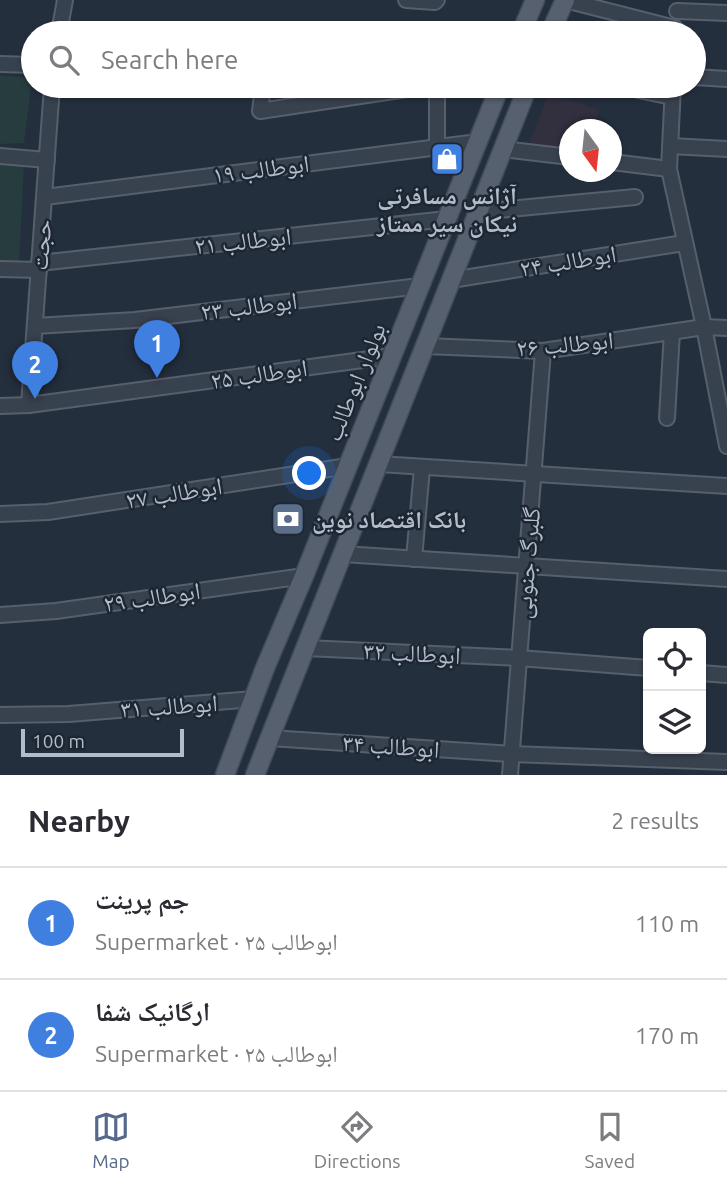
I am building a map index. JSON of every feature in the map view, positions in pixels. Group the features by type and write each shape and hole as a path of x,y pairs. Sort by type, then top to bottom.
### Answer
{"main road":[{"path":"526,21 535,0"},
{"path":"555,21 565,0"},
{"name":"بولوار ابوطالب","path":"225,775 265,668 495,98"},
{"path":"255,775 426,346 520,98"},
{"path":"265,668 277,681 292,681"}],"street":[{"path":"61,21 65,0"},
{"path":"405,0 436,0"},
{"path":"565,0 640,21"},
{"path":"677,6 727,13"},
{"path":"0,64 21,65"},
{"path":"706,78 727,79"},
{"name":"حجت","path":"29,405 51,98"},
{"path":"262,98 260,111 314,98"},
{"path":"437,98 437,147"},
{"path":"672,98 669,169 727,446"},
{"name":"ابوطالب ۱۹","path":"45,197 478,142"},
{"path":"670,146 727,149"},
{"path":"503,149 559,156"},
{"path":"0,156 47,160"},
{"path":"622,163 669,169"},
{"path":"478,212 635,197"},
{"name":"ابوطالب ۲۱","path":"0,269 447,219"},
{"name":"ابوطالب ۲۴","path":"451,280 684,243"},
{"name":"ابوطالب ۲۳","path":"35,326 135,320 420,286"},
{"name":"ابوطالب ۲۶","path":"426,346 543,351 704,327 727,328"},
{"path":"667,418 672,332"},
{"name":"گلبرگ جنوبی","path":"510,775 543,351"},
{"name":"ابوطالب ۲۵","path":"0,407 392,356"},
{"path":"379,464 727,486"},
{"name":"ابوطالب ۲۷","path":"0,514 48,512 348,466"},
{"path":"415,559 422,468"},
{"path":"343,554 727,579"},
{"name":"ابوطالب ۲۹","path":"0,615 56,611 304,576"},
{"name":"ابوطالب ۳۲","path":"306,648 519,658 643,668"},
{"path":"706,673 727,675"},
{"name":"ابوطالب ۳۱","path":"0,715 69,714 254,699"},
{"name":"ابوطالب ۳۴","path":"270,738 512,754 727,762"}],"shaded area":[{"path":"547,98 564,98 599,110 596,119 559,119 559,152 528,147"}],"green space":[{"path":"0,75 21,77 21,98 30,98 24,143 0,144"},
{"path":"0,162 24,163 19,264 0,263"}],"place":[{"name":"آژانس مسافرتی نیکان سیر ممتاز","path":"447,159"},
{"name":"جم پرینت","path":"157,378"},
{"name":"ارگانیک شفا","path":"35,399"},
{"name":"بانک اقتصاد نوین","path":"288,519"}]}
